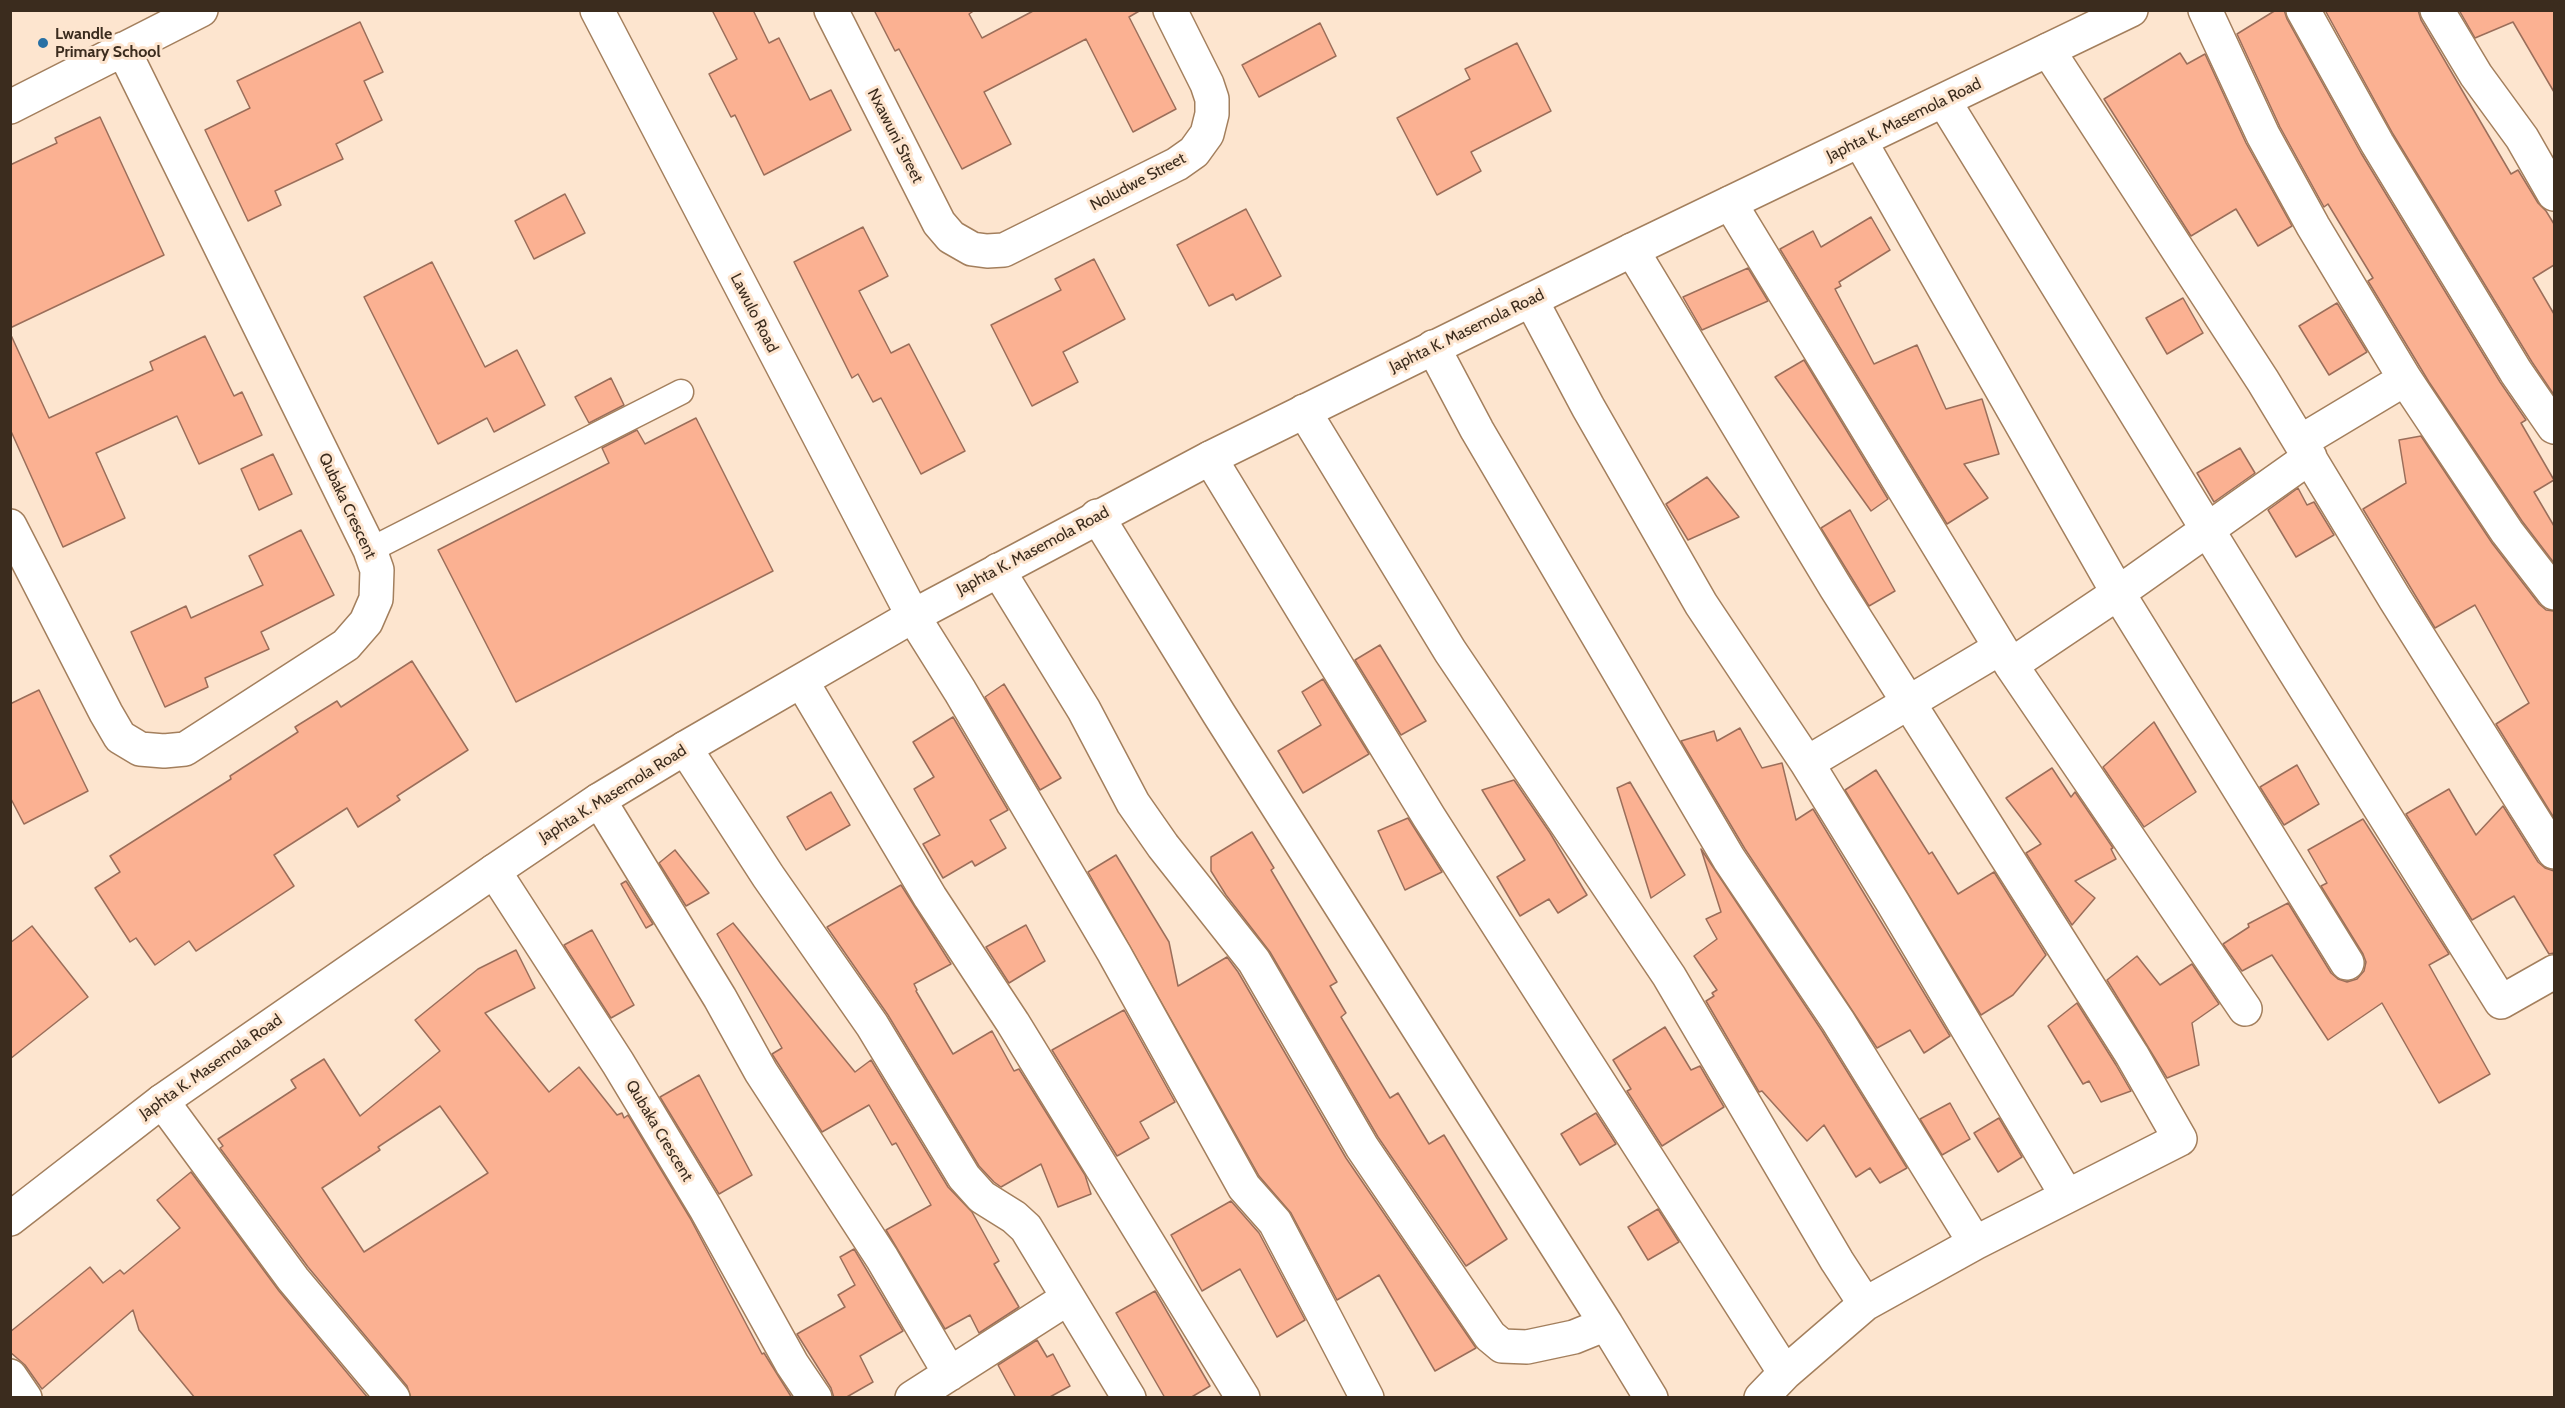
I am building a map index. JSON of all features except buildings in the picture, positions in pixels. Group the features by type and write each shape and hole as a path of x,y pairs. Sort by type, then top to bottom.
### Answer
{"street":[{"path":"10,107 201,10"},
{"name":"Lawulo Road","path":"597,10 912,616 960,691 1114,953 1230,1164 1244,1187 1275,1222 1367,1398"},
{"name":"Nxawuni Street","path":"831,10 939,223 951,237 972,249"},
{"name":"Noludwe Street","path":"972,249 1004,250 1177,164 1194,152 1207,134 1212,114 1212,99 1207,84 1170,10"},
{"name":"Japhta K. Masemola Road","path":"10,1218 162,1101 494,870 599,800 912,616 1097,516 1304,411 2131,10"},
{"path":"2205,10 2263,135 2302,206 2405,379 2507,532 2554,593"},
{"path":"2303,10 2377,144 2516,372 2554,427"},
{"path":"2437,10 2476,75 2522,138 2554,194"},
{"name":"Qubaka Crescent","path":"10,526 120,737 140,749 164,752 185,749 346,645 366,622 376,599 377,570 370,550 123,49"},
{"path":"2048,50 2305,449 2395,599 2554,852"},
{"path":"1944,101 2501,1002 2554,972"},
{"path":"1860,141 2118,593 2348,963"},
{"path":"1730,204 2006,656 2245,1009"},
{"path":"1632,250 1908,704 2132,1055 2180,1139 1975,1243 1865,1304 1785,1373 1761,1398"},
{"path":"1531,300 1593,417 1701,604 1807,763 2067,1196"},
{"path":"1433,347 1477,430 1729,859 1838,1021 1975,1243"},
{"path":"1807,763 1908,704 2006,656 2118,593 2208,529 2305,449 2405,379"},
{"path":"1304,411 1450,651 1669,976 1836,1261 1865,1304"},
{"path":"1210,458 1429,817 1785,1373"},
{"path":"1097,516 1651,1398"},
{"path":"998,570 1084,710 1133,803 1163,846 1254,961 1362,1147 1490,1336 1502,1346 1527,1347 1551,1344 1606,1324"},
{"path":"802,682 930,897 1013,1023 1243,1398"},
{"path":"685,748 768,876 872,1025 964,1177 982,1197 1026,1228 1129,1398"},
{"path":"599,800 720,998 767,1081 882,1258 950,1374"},
{"name":"Qubaka Crescent","path":"494,870 618,1063 706,1209 792,1364 815,1398"},
{"path":"162,1101 294,1279 393,1398"},
{"path":"912,1398 1068,1298"},
{"path":"10,1376 25,1398"}],"lane":[{"path":"370,550 681,392"}],"place":[{"name":"Lwandle Primary School","path":"43,43"}]}
